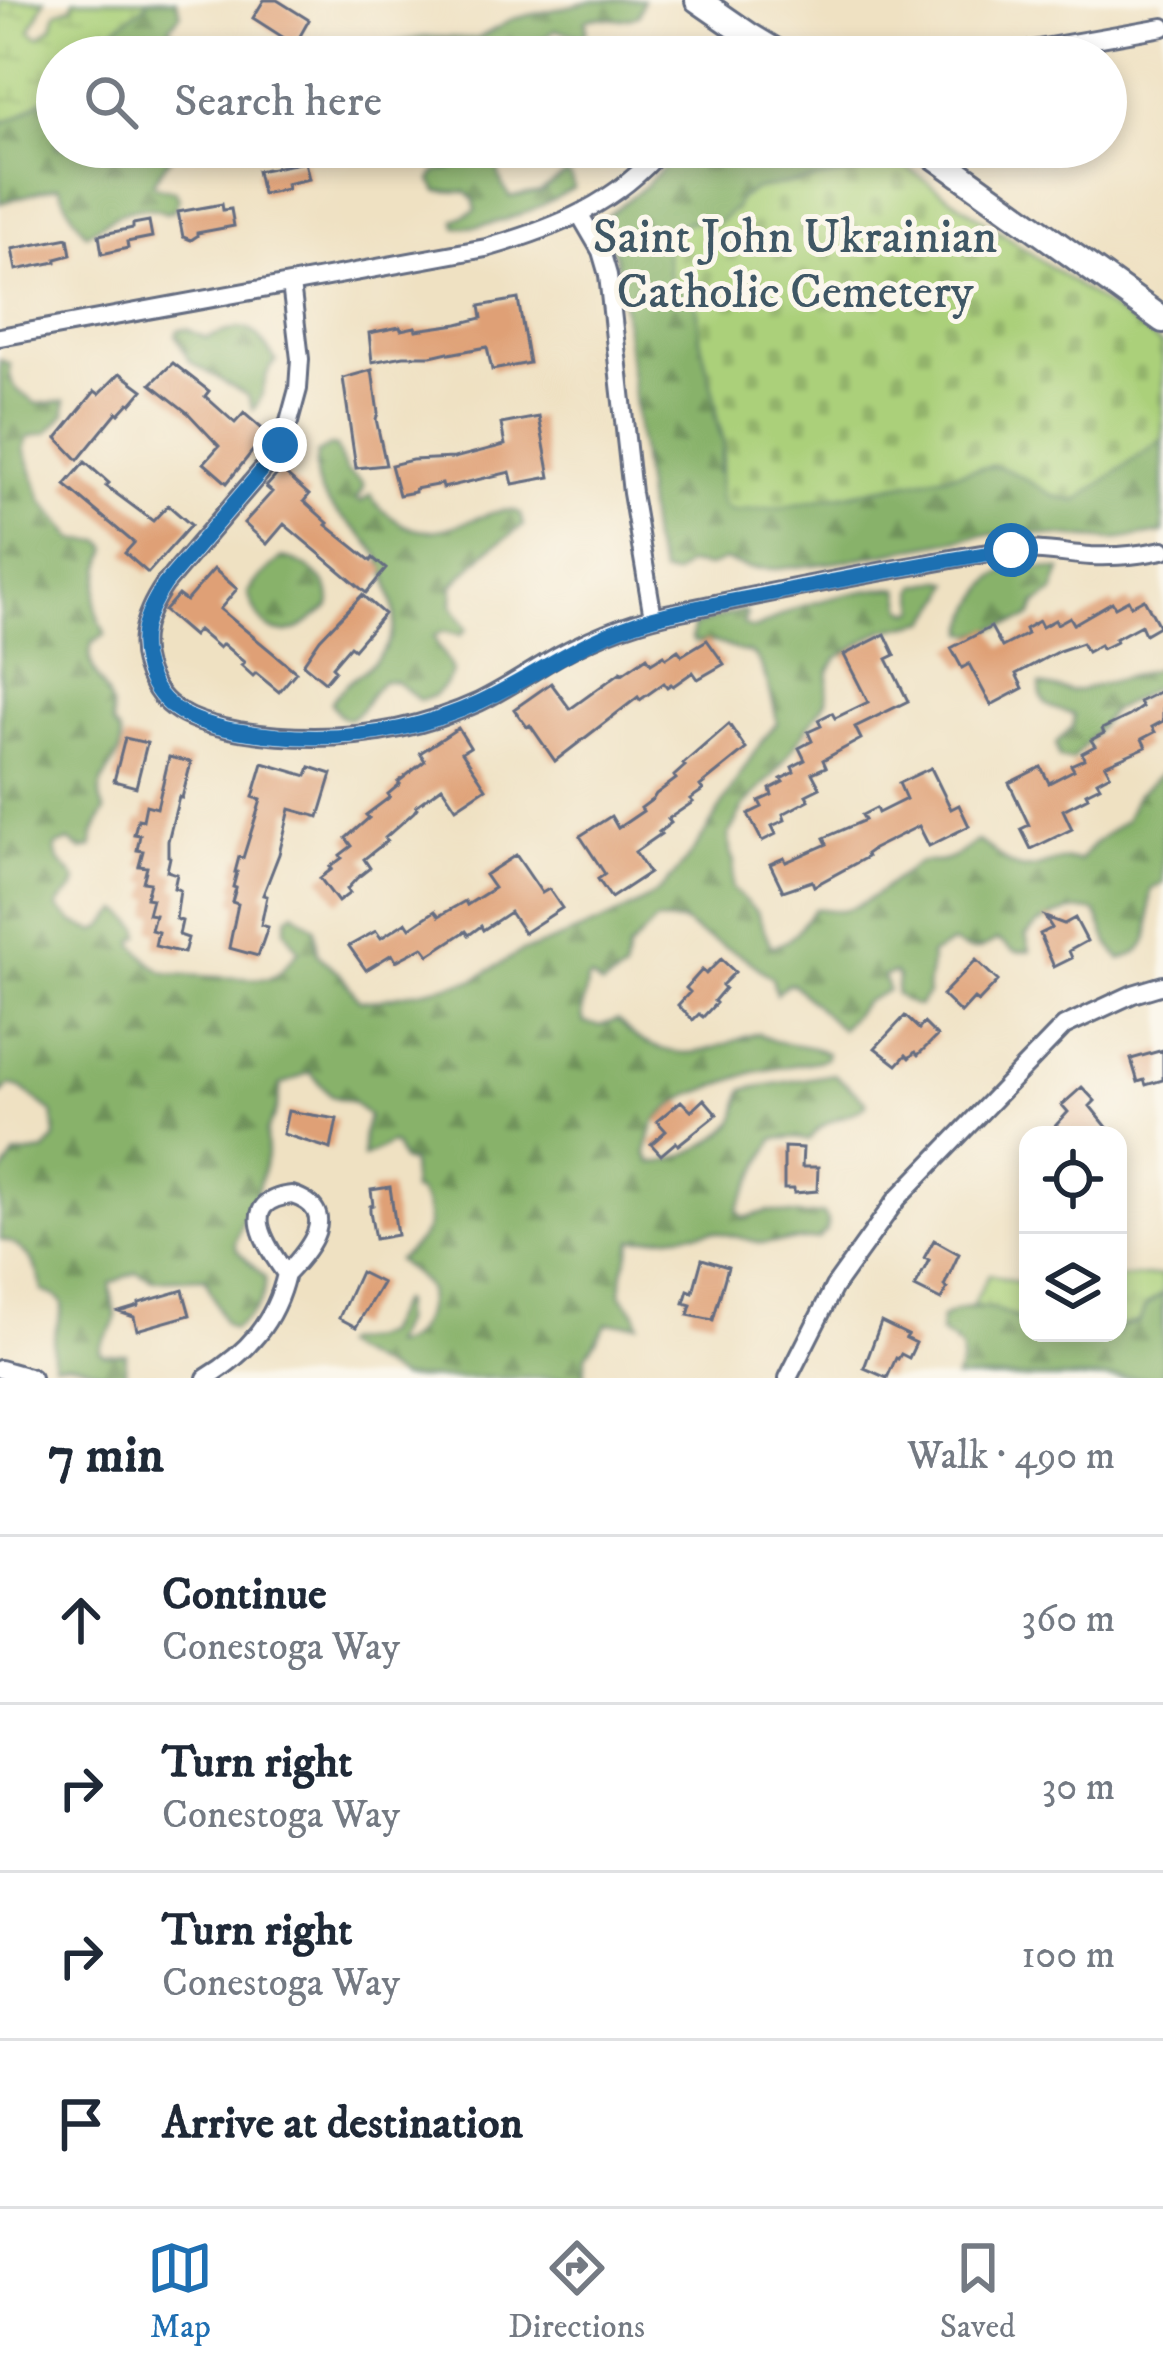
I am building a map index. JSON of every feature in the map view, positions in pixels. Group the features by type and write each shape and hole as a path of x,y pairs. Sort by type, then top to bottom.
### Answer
{"street":[{"path":"698,0 732,36"},
{"path":"1112,36 1163,27"},
{"path":"0,338 487,248 580,214 642,168"},
{"path":"951,168 1163,320"},
{"path":"580,214 601,251 608,275 632,493 653,617"},
{"path":"291,284 299,374 295,404 280,445 165,584 143,623 143,659 157,690 189,718 297,739 395,730 448,715 580,645 653,617 1011,550 1109,556 1163,550"},
{"path":"788,1378 835,1286 897,1199 1064,1026 1163,985"},
{"path":"206,1378 265,1327 279,1302 286,1274 311,1244 317,1216 308,1202 292,1195 268,1203 259,1226 286,1274"},
{"path":"0,1369 32,1378"}],"green space":[{"path":"0,0 45,0 30,31 38,36 36,104 0,123"},
{"path":"74,0 146,0 147,4 108,36 40,36 52,27 56,12 72,7"},
{"path":"146,0 176,0 181,13 170,27 175,36 108,36 111,31"},
{"path":"595,0 643,0 638,15 586,20 587,31 582,36 555,30 547,36 482,36 513,19"},
{"path":"36,104 36,168 163,168 152,183 174,190 179,198 174,210 133,209 86,234 59,186 0,203 0,123"},
{"path":"498,168 510,197 540,192 566,174 574,188 502,221 456,227 455,220 476,210 474,200 466,192 438,191 431,181 436,172"},
{"path":"663,168 874,168 756,189 739,199 718,223 693,220 682,224 677,286 697,303 700,339 724,445 718,473 781,507 992,466 1075,501 1163,439 1163,533 1115,540 982,535 838,562 777,569 747,568 724,560 708,567 687,564 674,576 662,573 651,542 621,286 604,218"},
{"name":"Saint John Ukrainian Catholic Cemetery","path":"908,168 1163,345 1163,439 1076,501 992,466 781,507 732,511 722,505 719,483 724,441 700,339 697,303 670,279 665,240 688,222 718,223 739,199 756,189"},
{"path":"241,328 260,340 276,361 253,410 248,396 189,361 176,335 187,329 207,338"},
{"path":"0,360 10,364 16,388 37,404 65,401 65,414 47,433 28,437 24,449 42,500 75,540 102,541 108,548 96,602 105,635 92,643 90,652 121,737 120,751 102,782 105,811 92,847 82,850 69,841 56,846 59,860 76,881 58,908 74,923 95,931 123,912 139,928 141,936 134,945 163,972 271,978 299,951 285,930 287,917 294,912 315,928 318,955 359,1000 371,1001 474,980 522,951 622,912 655,894 682,866 777,723 765,677 753,655 716,642 695,642 693,626 743,610 747,614 743,624 752,629 810,604 890,588 900,589 904,609 912,612 918,609 917,586 941,580 951,583 928,621 881,631 837,658 829,671 826,701 776,772 743,807 729,834 732,888 757,913 771,946 779,944 815,909 853,907 918,863 947,860 977,841 1020,868 1079,861 1125,820 1136,796 1163,772 1163,883 1151,889 1146,942 1133,955 1120,959 1096,912 1077,911 1048,918 1032,929 1026,936 1030,950 1023,952 997,940 975,950 953,943 930,955 928,994 918,1006 896,994 894,973 884,976 888,990 865,1002 841,1029 793,984 776,994 772,978 743,956 683,922 656,921 628,950 624,972 602,986 587,980 584,1023 600,1026 617,1020 638,1039 671,1052 699,1052 758,1033 774,1041 818,1049 827,1057 754,1072 674,1104 654,1123 646,1153 651,1163 685,1155 722,1134 736,1118 744,1089 834,1074 866,1105 820,1128 809,1141 774,1139 737,1210 744,1218 768,1211 823,1214 828,1222 818,1239 762,1243 713,1231 633,1240 621,1294 639,1324 607,1323 586,1355 584,1378 400,1378 339,1346 383,1334 400,1301 401,1323 391,1345 408,1339 419,1326 428,1290 397,1260 421,1238 428,1213 418,1192 412,1191 411,1162 402,1161 391,1143 363,1157 369,1116 353,1102 331,1096 310,1072 281,1085 266,1132 267,1155 256,1195 235,1243 265,1278 263,1294 252,1313 233,1329 224,1323 205,1278 153,1280 137,1272 111,1283 116,1317 100,1348 105,1355 126,1354 125,1375 54,1364 53,1340 61,1302 42,1291 38,1273 24,1252 0,1239 0,1177 16,1155 45,1151 55,1138 53,1113 21,1088 10,1085 0,1095"},
{"path":"336,447 346,471 363,483 356,500 361,502 371,494 382,510 414,529 447,528 507,511 520,513 523,526 488,550 453,585 452,606 467,629 461,635 443,631 434,636 452,673 443,687 419,700 395,681 383,681 349,719 340,716 331,703 387,646 395,616 377,553 334,510 319,487 317,453"},
{"path":"282,557 313,572 325,584 330,600 306,624 285,632 267,627 248,593"},
{"path":"1043,568 1061,570 1053,593 1036,604 1032,615 966,633 979,599 996,576"},
{"path":"1163,667 1163,683 1112,711 1072,760 1059,758 1056,743 1073,726 1074,715 1047,705 1040,685 1081,690"},
{"path":"989,1274 1019,1282 1019,1342 1127,1342 1127,1277 1163,1275 1163,1378 987,1378 969,1312"},
{"path":"1163,1294 1163,1378 955,1378 961,1351 940,1333 941,1319 973,1307 1019,1319 1019,1342 1127,1342 1127,1325 1139,1322 1145,1306"}],"building":[{"path":"264,0 277,0 309,20 300,36 281,36 253,18"},
{"path":"306,168 309,179 262,194 257,171"},
{"path":"222,204 223,210 231,209 234,226 197,233 191,240 183,237 178,212"},
{"path":"149,221 152,237 102,254 99,235"},
{"path":"68,238 71,255 16,270 12,249"},
{"path":"518,299 529,363 492,370 487,347 372,362 369,333 458,324 482,318 480,306"},
{"path":"173,363 209,391 205,396 235,423 244,413 267,433 227,483 204,463 219,446 151,384"},
{"path":"372,370 386,465 356,468 343,378"},
{"path":"120,373 143,390 117,412 78,460 57,438 95,391 99,394"},
{"path":"539,417 550,477 513,484 510,472 399,495 391,465 454,458 505,445 501,424"},
{"path":"85,462 109,483 106,486 153,521 168,505 191,525 148,573 125,553 134,543 65,485"},
{"path":"281,470 309,495 304,501 326,525 386,569 366,593 284,524 267,544 244,523 272,492 266,487"},
{"path":"214,569 237,589 220,609 296,672 279,692 256,673 253,676 223,644 219,648 198,630 193,636 164,611 178,595 186,601"},
{"path":"362,595 384,614 354,649 350,646 325,682 303,664"},
{"path":"1144,599 1159,626 1145,634 1141,625 1102,649 1100,645 1087,652 1082,643 1059,651 1016,674 1023,688 991,705 969,664 962,668 951,648 991,627 1002,647 1027,634 1025,629 1039,621 1042,627 1070,617 1074,624 1112,602 1115,607 1128,600 1131,606"},
{"path":"885,634 895,655 887,659 908,701 855,727 861,739 823,760 826,767 812,773 820,788 783,814 785,820 772,826 776,834 762,841 748,814 762,807 759,801 772,795 770,789 805,760 799,748 812,741 808,732 821,726 818,720 832,713 835,718 868,702 844,655"},
{"path":"707,640 724,664 698,679 693,672 673,686 664,683 638,697 555,761 514,709 551,683 570,709 647,657 651,663 678,650 682,655"},
{"path":"1163,690 1163,721 1142,739 1146,747 1105,765 1110,774 1097,781 1100,786 1063,810 1072,829 1031,849 1021,829 1029,825 1009,783 1041,767 1049,783 1074,770 1071,765 1084,759 1082,753 1095,746 1091,740 1104,733 1102,729"},
{"path":"729,724 746,749 700,786 703,790 668,819 671,823 661,834 635,852 649,873 611,898 598,879 605,874 580,836 611,816 618,828 643,811 676,779 683,764"},
{"path":"458,728 470,747 462,752 486,788 456,808 442,787 416,806 387,841 364,859 370,868 338,902 320,878 352,846 346,838 390,797 398,782 425,761 420,753"},
{"path":"125,738 147,743 136,787 114,781"},
{"path":"169,757 191,762 168,841 167,871 177,874 174,888 180,890 179,935 188,938 184,953 155,946 158,932 151,930 155,915 148,914 152,899 146,898 150,883 143,882 147,867 139,866 143,851 137,850 140,835 134,834 146,805 157,808"},
{"path":"263,763 307,776 310,767 332,774 319,817 290,809 263,895 267,896 261,925 268,927 258,956 229,948 238,904 232,902 235,872 261,800 253,797"},
{"path":"931,768 951,809 959,805 969,826 929,846 919,826 814,886 812,881 783,891 770,864 827,844 824,838 865,820 862,815 906,799 899,783"},
{"path":"516,855 542,893 549,889 562,908 524,933 510,912 483,930 481,926 469,935 466,931 429,955 423,947 396,961 392,954 366,970 349,946 376,931 381,938 406,922 410,928 435,911 439,916 465,901 467,905 494,888 485,875"},
{"path":"1045,917 1064,924 1075,918 1087,941 1069,951 1072,958 1054,967 1040,934 1052,928"},
{"path":"721,959 735,972 722,985 725,988 716,1003 693,1020 678,1005 702,970 706,974"},
{"path":"976,960 998,981 961,1013 942,995"},
{"path":"905,1016 919,1029 924,1023 937,1036 918,1055 906,1055 897,1065 875,1048"},
{"path":"1163,1050 1163,1080 1146,1085 1144,1080 1138,1082 1131,1059"},
{"path":"1082,1087 1095,1101 1090,1106 1106,1126 1055,1126 1068,1112 1062,1105"},
{"path":"704,1099 717,1114 661,1155 651,1144 666,1131 657,1121 681,1101 691,1111"},
{"path":"288,1111 337,1119 331,1149 283,1134"},
{"path":"784,1147 803,1148 802,1167 818,1167 817,1191 784,1189"},
{"path":"390,1187 397,1235 375,1239 371,1190"},
{"path":"934,1240 959,1254 941,1300 915,1287"},
{"path":"702,1259 728,1267 713,1320 688,1315 691,1305 684,1303 688,1290 693,1292"},
{"path":"360,1272 382,1283 356,1327 339,1318"},
{"path":"183,1290 190,1315 137,1330 134,1317 119,1312 139,1303"},
{"path":"881,1322 916,1343 909,1358 901,1354 896,1358 887,1378 864,1368"}],"route":[{"path":"280,445 165,584 143,623 141,642 151,680 178,712 212,725 274,736 317,739 395,730 448,715 580,645 653,617 1011,550"}]}
